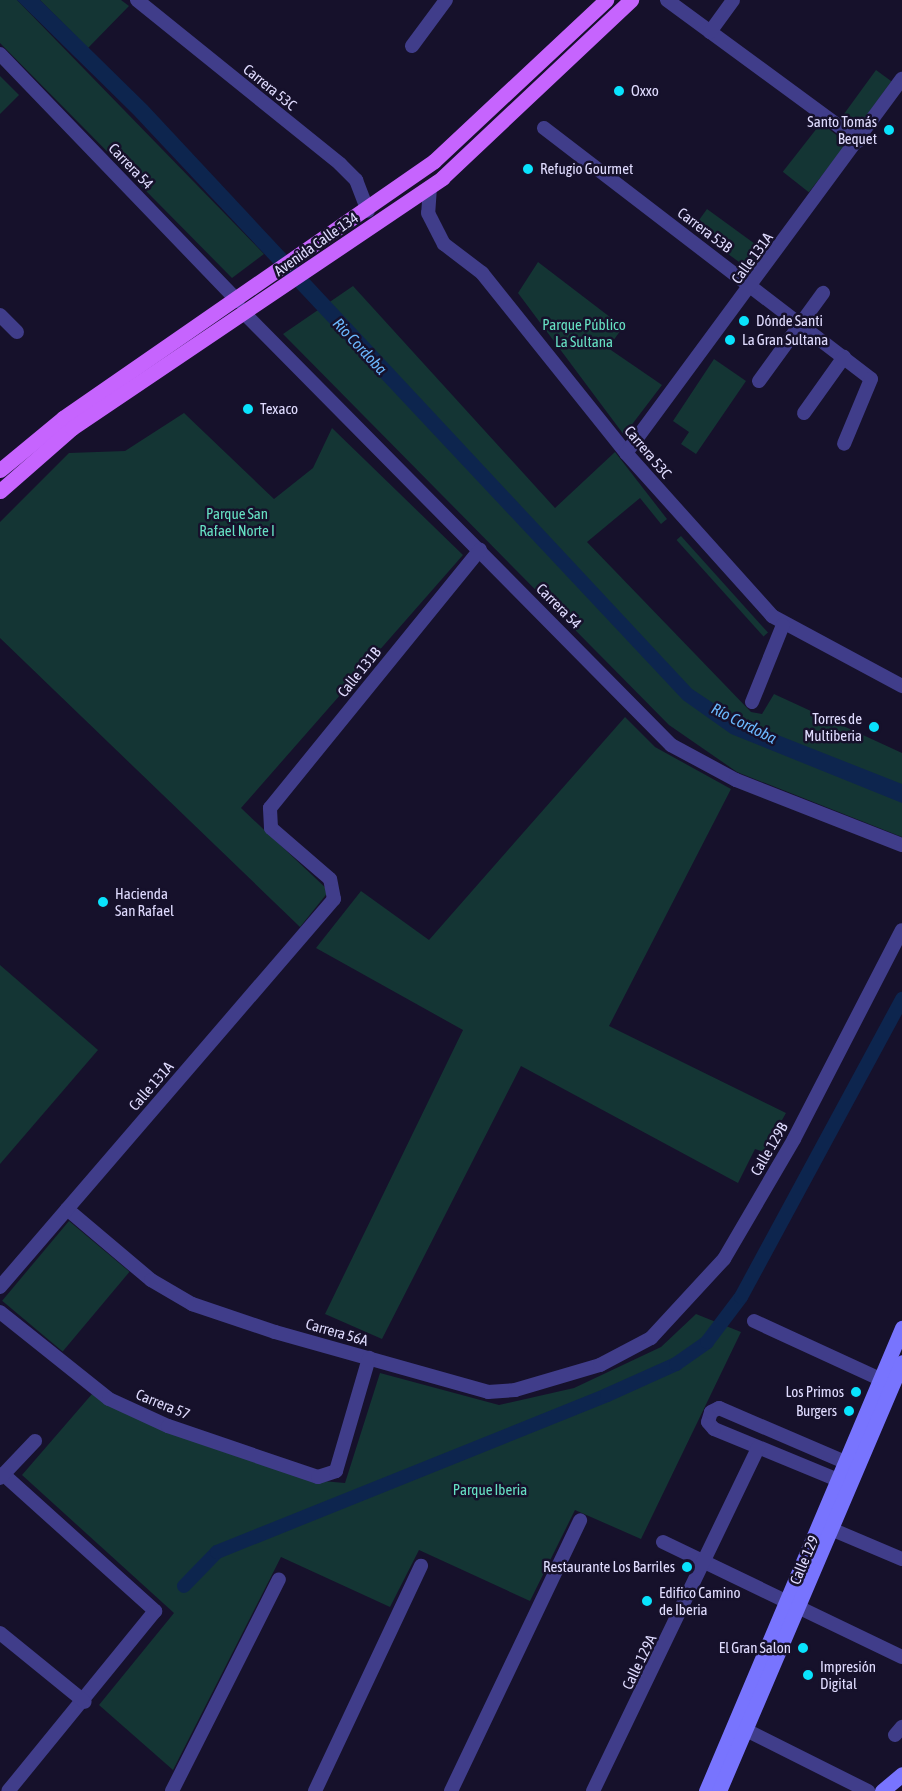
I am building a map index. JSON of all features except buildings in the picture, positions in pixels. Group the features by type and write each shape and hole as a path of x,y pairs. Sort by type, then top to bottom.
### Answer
{"main road":[{"name":"Avenida Calle 134","path":"0,491 72,428 241,307 269,278 368,211 454,145 606,0"},
{"name":"Avenida Calle 134","path":"0,470 69,413 241,307 281,290 430,187 631,0"},
{"name":"Calle 129","path":"706,1791 740,1727 793,1603 845,1462 902,1328"},
{"name":"Calle 129","path":"793,1603 831,1529 902,1362"},
{"name":"Calle 129","path":"719,1791 740,1727"},
{"path":"882,1791 902,1774"}],"street":[{"name":"Carrera 53C","path":"137,0 340,164 356,180 368,211"},
{"path":"412,46 446,0"},
{"path":"667,0 859,141"},
{"path":"710,32 733,0"},
{"name":"Carrera 54","path":"0,54 241,307 671,745 736,780 902,845"},
{"name":"Calle 131A","path":"626,453 752,287 902,79"},
{"name":"Carrera 53B","path":"544,128 873,381 844,444"},
{"name":"Carrera 53C","path":"430,187 428,213 444,244 482,273 626,453 783,625 902,686"},
{"path":"759,381 823,293"},
{"path":"0,315 17,332"},
{"path":"804,412 844,357"},
{"name":"Calle 131B","path":"327,908 335,886 275,832 268,818 275,799 480,550"},
{"path":"752,702 783,625"},
{"name":"Calle 131A","path":"0,1287 327,908"},
{"name":"Calle 129B","path":"627,1354 678,1315 724,1259 794,1139 902,930"},
{"name":"Carrera 56A","path":"67,1209 148,1278 192,1304 369,1358 502,1392 627,1354"},
{"name":"Carrera 57","path":"0,1312 109,1399 290,1469 318,1477 336,1471 369,1358"},
{"path":"754,1321 880,1379"},
{"path":"838,1480 714,1430 708,1422 711,1412 719,1408 845,1462"},
{"path":"8,1791 85,1702 155,1611 2,1476 35,1441"},
{"name":"Calle 129A","path":"593,1791 758,1448"},
{"path":"451,1791 580,1520"},
{"path":"831,1529 902,1559"},
{"path":"663,1542 902,1657"},
{"path":"315,1791 421,1566"},
{"path":"172,1791 279,1579"},
{"path":"0,1633 85,1702"},
{"path":"740,1727 868,1791"}],"green space":[{"path":"0,0 17,0 264,254 232,278 0,43"},
{"path":"40,0 121,0 129,6 88,48"},
{"path":"876,70 891,81 858,126 843,115"},
{"path":"0,76 19,95 0,114"},
{"path":"821,123 847,143 809,192 783,172"},
{"path":"707,209 764,251 750,270 693,228"},
{"name":"Parque Público La Sultana","path":"538,262 623,327 608,348 662,385 624,435 518,293"},
{"path":"353,286 555,508 615,452 667,519 661,524 640,498 587,542 751,712 762,714 774,694 902,753 902,837 737,772 669,725 283,334"},
{"path":"714,359 746,381 696,454 681,444 689,432 673,421"},
{"name":"Parque San Rafael Norte I","path":"184,413 274,499 313,468 332,428 463,555 241,808 329,891 300,927 0,638 0,522 69,453 125,451"},
{"path":"681,536 768,633 764,637 677,540"},
{"path":"625,717 655,747 731,789 609,1026 786,1113 764,1152 755,1149 738,1183 521,1066 382,1339 325,1314 463,1030 316,948 361,891 429,940"},
{"path":"0,965 98,1050 0,1164"},
{"path":"69,1221 130,1272 63,1351 2,1301"},
{"name":"Parque Iberia","path":"696,1314 741,1332 641,1539 575,1510 530,1601 419,1550 390,1607 281,1557 173,1770 99,1705 174,1613 22,1475 92,1394 311,1480 345,1483 380,1373 499,1405 574,1388 661,1347"}],"water":[{"path":"17,0 40,0 147,105 692,689 737,719 902,784 902,803 731,734 683,700 133,114"}],"waterway":[{"path":"184,1586 217,1552 607,1395 676,1364 707,1342 741,1297 902,999"}],"place":[{"name":"Oxxo","path":"619,91"},
{"name":"Santo Tomás Bequet","path":"889,130"},
{"name":"Refugio Gourmet","path":"528,169"},
{"name":"Dónde Santi","path":"744,321"},
{"name":"La Gran Sultana","path":"730,340"},
{"name":"Texaco","path":"248,409"},
{"name":"Torres de Multiberia","path":"874,727"},
{"name":"Hacienda San Rafael","path":"103,902"},
{"name":"Los Primos","path":"856,1392"},
{"name":"Burgers","path":"849,1411"},
{"name":"Restaurante Los Barriles","path":"687,1567"},
{"name":"Edifico Camino de Iberia","path":"647,1601"},
{"name":"El Gran Salon","path":"803,1648"},
{"name":"Impresión Digital","path":"808,1675"}],"water label":[{"name":"Rio Cordoba","path":"360,346"},
{"name":"Río Cordoba","path":"744,723"}]}
